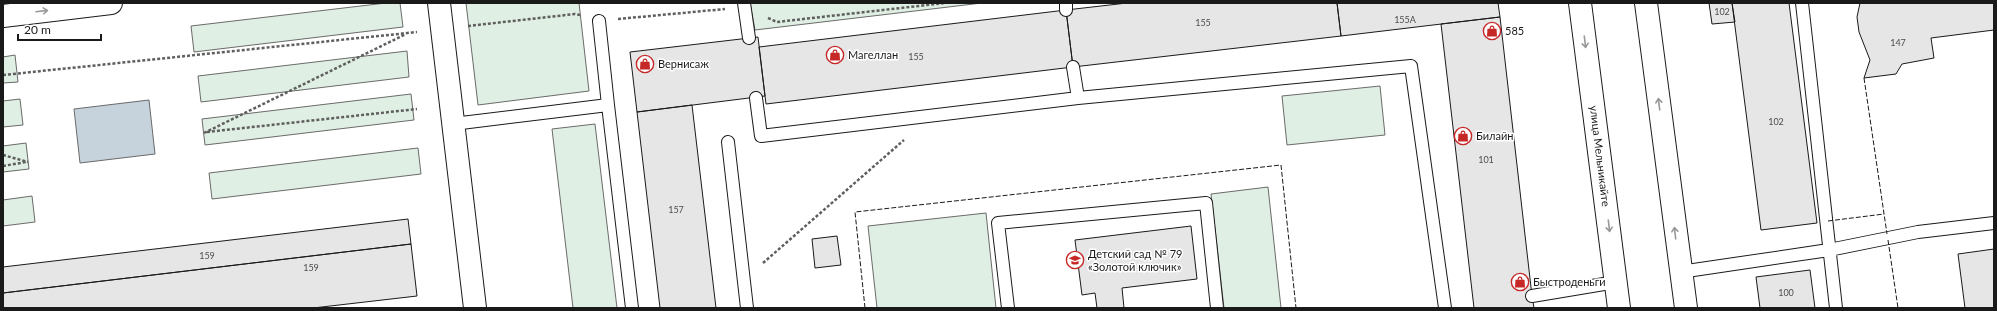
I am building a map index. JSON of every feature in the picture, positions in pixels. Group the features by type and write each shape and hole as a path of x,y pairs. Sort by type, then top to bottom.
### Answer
{"main road":[{"path":"3,16 111,3"},
{"path":"439,3 475,308"},
{"name":"улица Мельникайте","path":"1580,3 1619,308"},
{"path":"1646,3 1680,272 1686,308"}],"lane":[{"path":"1802,3 1836,308"},
{"path":"745,5 749,38"},
{"path":"599,20 632,308"},
{"path":"756,98 761,136 1078,98 1411,66 1445,308"},
{"path":"1073,68 1078,98"},
{"path":"453,124 608,105"},
{"path":"728,142 747,308"},
{"path":"1008,308 998,223 1206,203 1217,308"},
{"path":"1680,272 1829,250 1918,232 1994,222"},
{"path":"1532,296 1616,282"}],"path":[{"path":"442,28 575,14 599,20 745,5 777,22 945,3"},
{"path":"3,75 408,33 204,133 417,109"},
{"path":"744,280 931,116"},
{"path":"3,155 28,162 3,166"}],"green space":[{"path":"386,3 400,3 403,27 194,52 191,26"},
{"path":"466,3 579,3 589,91 478,105"},
{"path":"750,3 982,3 755,30"},
{"path":"407,51 409,77 201,102 198,76"},
{"path":"15,55 18,82 3,83 3,57"},
{"path":"1380,86 1385,135 1287,145 1282,96"},
{"path":"411,94 414,120 205,145 202,119"},
{"path":"20,99 23,125 3,127 3,101"},
{"path":"595,124 617,308 573,308 552,129"},
{"path":"26,143 29,169 3,172 3,146"},
{"path":"418,148 421,174 212,199 209,173"},
{"path":"1268,187 1281,308 1224,308 1211,194"},
{"path":"32,196 35,222 3,226 3,200"},
{"path":"986,213 996,308 877,308 868,226"}],"shaded area":[{"path":"149,100 155,154 80,163 74,109"}],"building":[{"path":"1127,3 1337,3 1341,36 1073,67 1066,10"},
{"path":"1337,3 1498,3 1500,17 1341,36"},
{"path":"1709,3 1732,3 1735,22 1712,24"},
{"path":"1732,3 1789,3 1817,223 1761,230"},
{"path":"1860,3 1994,3 1994,30 1931,38 1934,58 1902,64 1896,74 1864,78 1870,60 1859,32 1857,17"},
{"path":"1066,10 1073,67 766,104 759,47"},
{"path":"1500,17 1534,308 1474,308 1441,24"},
{"path":"758,37 765,96 637,112 630,52"},
{"path":"692,105 716,308 660,308 637,112"},
{"path":"408,219 411,244 3,293 3,267"},
{"path":"1191,226 1197,279 1122,288 1124,308 1097,308 1095,293 1082,295 1075,240"},
{"path":"837,236 841,265 815,268 812,239"},
{"path":"411,244 417,296 313,308 3,308 3,293"},
{"path":"1994,249 1994,308 1965,308 1958,254"},
{"path":"1810,270 1815,308 1760,308 1756,277"}],"fence":[{"path":"1864,78 1887,234"},
{"path":"865,308 855,212 1281,165 1296,308"},
{"path":"1828,221 1884,214"},
{"path":"1888,240 1898,308"}],"place":[{"name":"585","path":"1492,31"},
{"name":"Магеллан","path":"835,55"},
{"name":"Вернисаж","path":"645,64"},
{"name":"Билайн","path":"1463,136"},
{"name":"Детский сад № 79 «Золотой ключик»","path":"1075,260"},
{"name":"Быстроденьги","path":"1520,282"}]}
